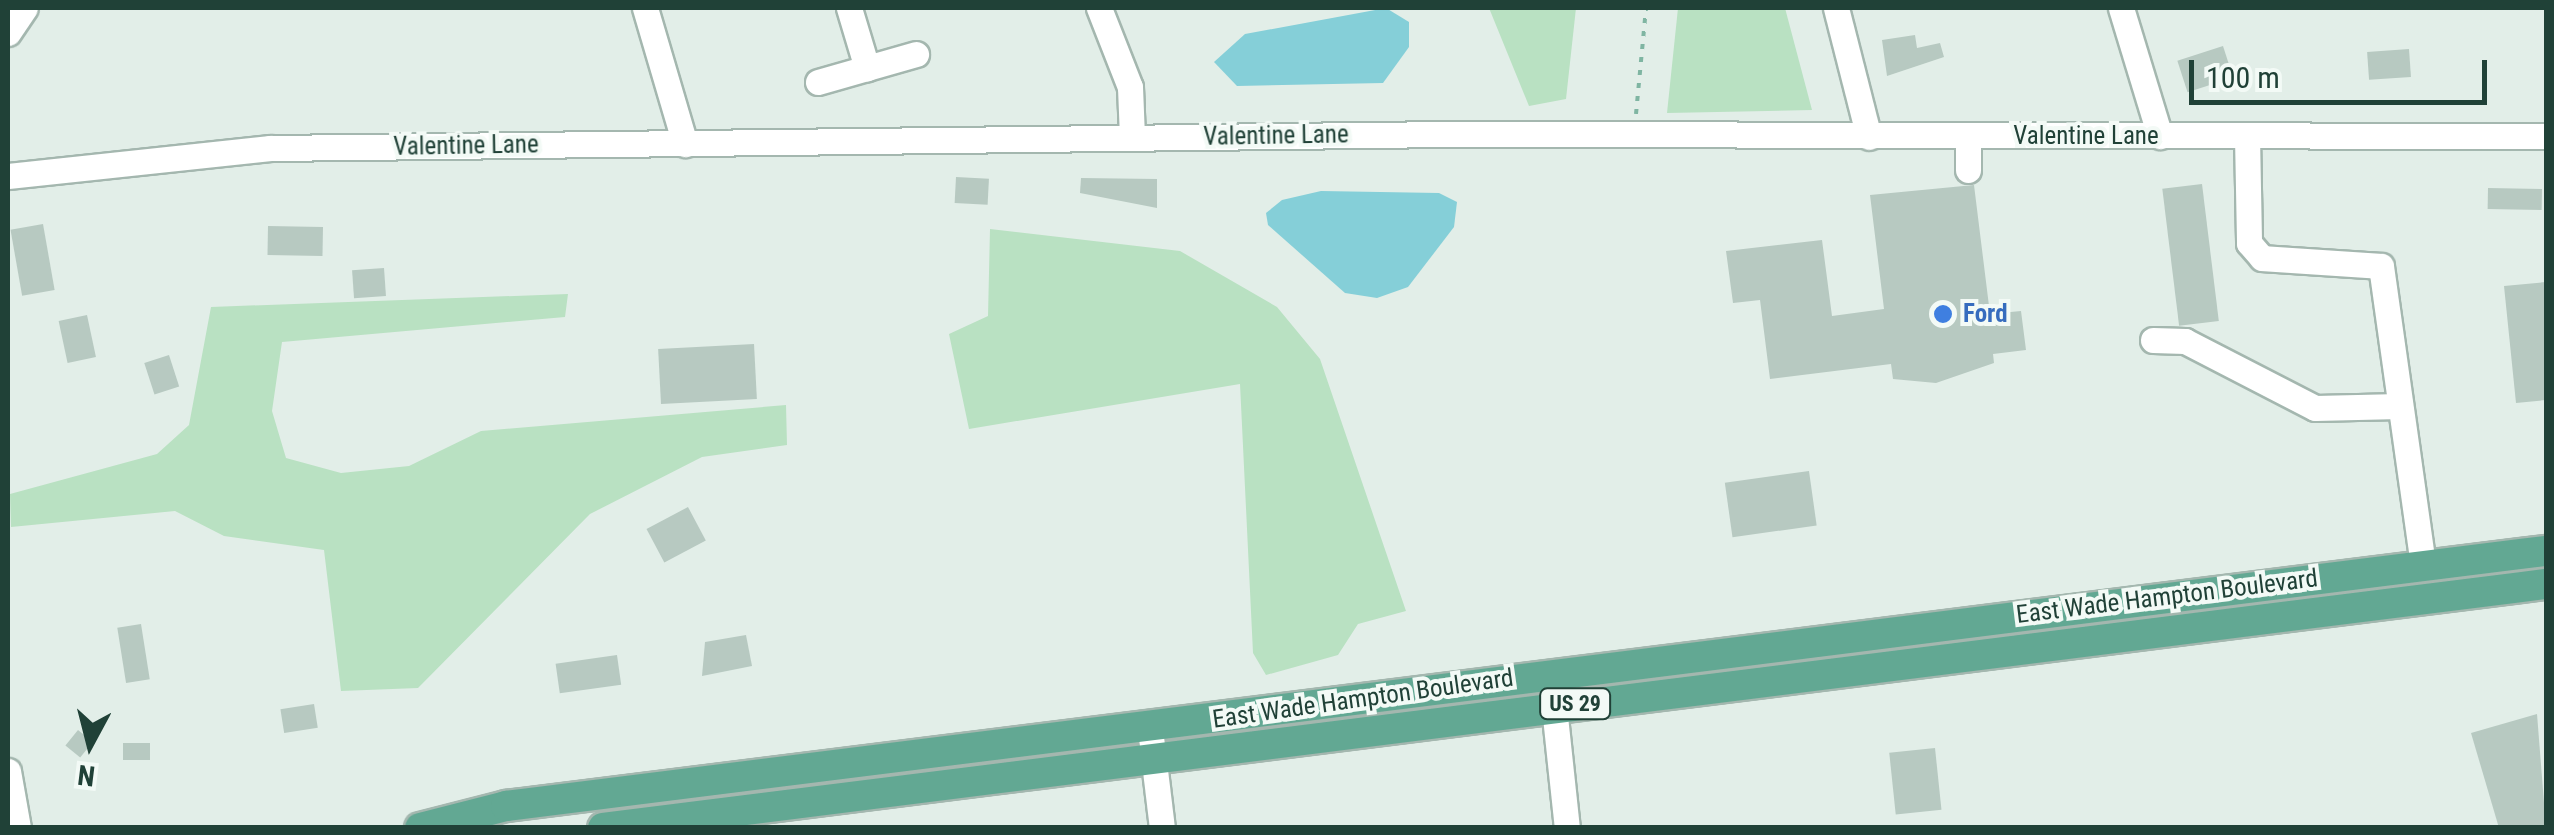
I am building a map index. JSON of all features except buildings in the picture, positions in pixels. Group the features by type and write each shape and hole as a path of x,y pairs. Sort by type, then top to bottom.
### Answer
{"main road":[{"name":"East Wade Hampton Boulevard","path":"420,828 660,787 1150,729 2546,551"},
{"path":"2423,566 2427,598"},
{"name":"East Wade Hampton Boulevard","path":"603,828 2546,584"},
{"path":"1056,740 1060,772"},
{"path":"907,758 910,790"},
{"path":"660,787 663,820"}],"street":[{"path":"8,33 26,8"},
{"path":"645,8 685,144"},
{"path":"849,8 867,68"},
{"path":"1098,8 1130,86 1132,137"},
{"path":"1836,8 1869,137"},
{"path":"2121,8 2160,136"},
{"path":"818,82 916,54"},
{"name":"Valentine Lane","path":"8,176 270,148 1635,134 2546,136"},
{"path":"1968,136 1968,170"},
{"path":"2247,136 2249,242 2262,258 2381,266 2423,566"},
{"path":"2153,340 2185,341 2315,408 2400,406"},
{"path":"1554,707 1568,828"},
{"path":"1150,729 1162,828"},
{"path":"8,771 18,828"}],"path":[{"path":"1635,134 1646,8"}],"green space":[{"path":"1489,8 1576,8 1566,99 1529,106"},
{"path":"1678,8 1785,8 1812,110 1667,113"},
{"path":"990,229 1180,251 1277,307 1320,359 1406,611 1358,624 1338,655 1266,675 1253,653 1240,384 969,429 949,334 988,316"},
{"path":"568,294 565,317 282,342 272,411 286,458 341,473 409,466 481,431 786,405 787,445 702,457 590,514 418,688 341,691 324,550 224,536 175,511 11,527 10,494 157,454 189,425 211,307"}],"water":[{"path":"1386,8 1409,22 1409,47 1383,83 1237,86 1214,62 1245,34"},
{"path":"1321,191 1439,193 1457,202 1454,227 1408,287 1377,298 1345,293 1268,225 1266,213 1282,200"}],"place":[{"name":"Ford","path":"1943,314"}]}
